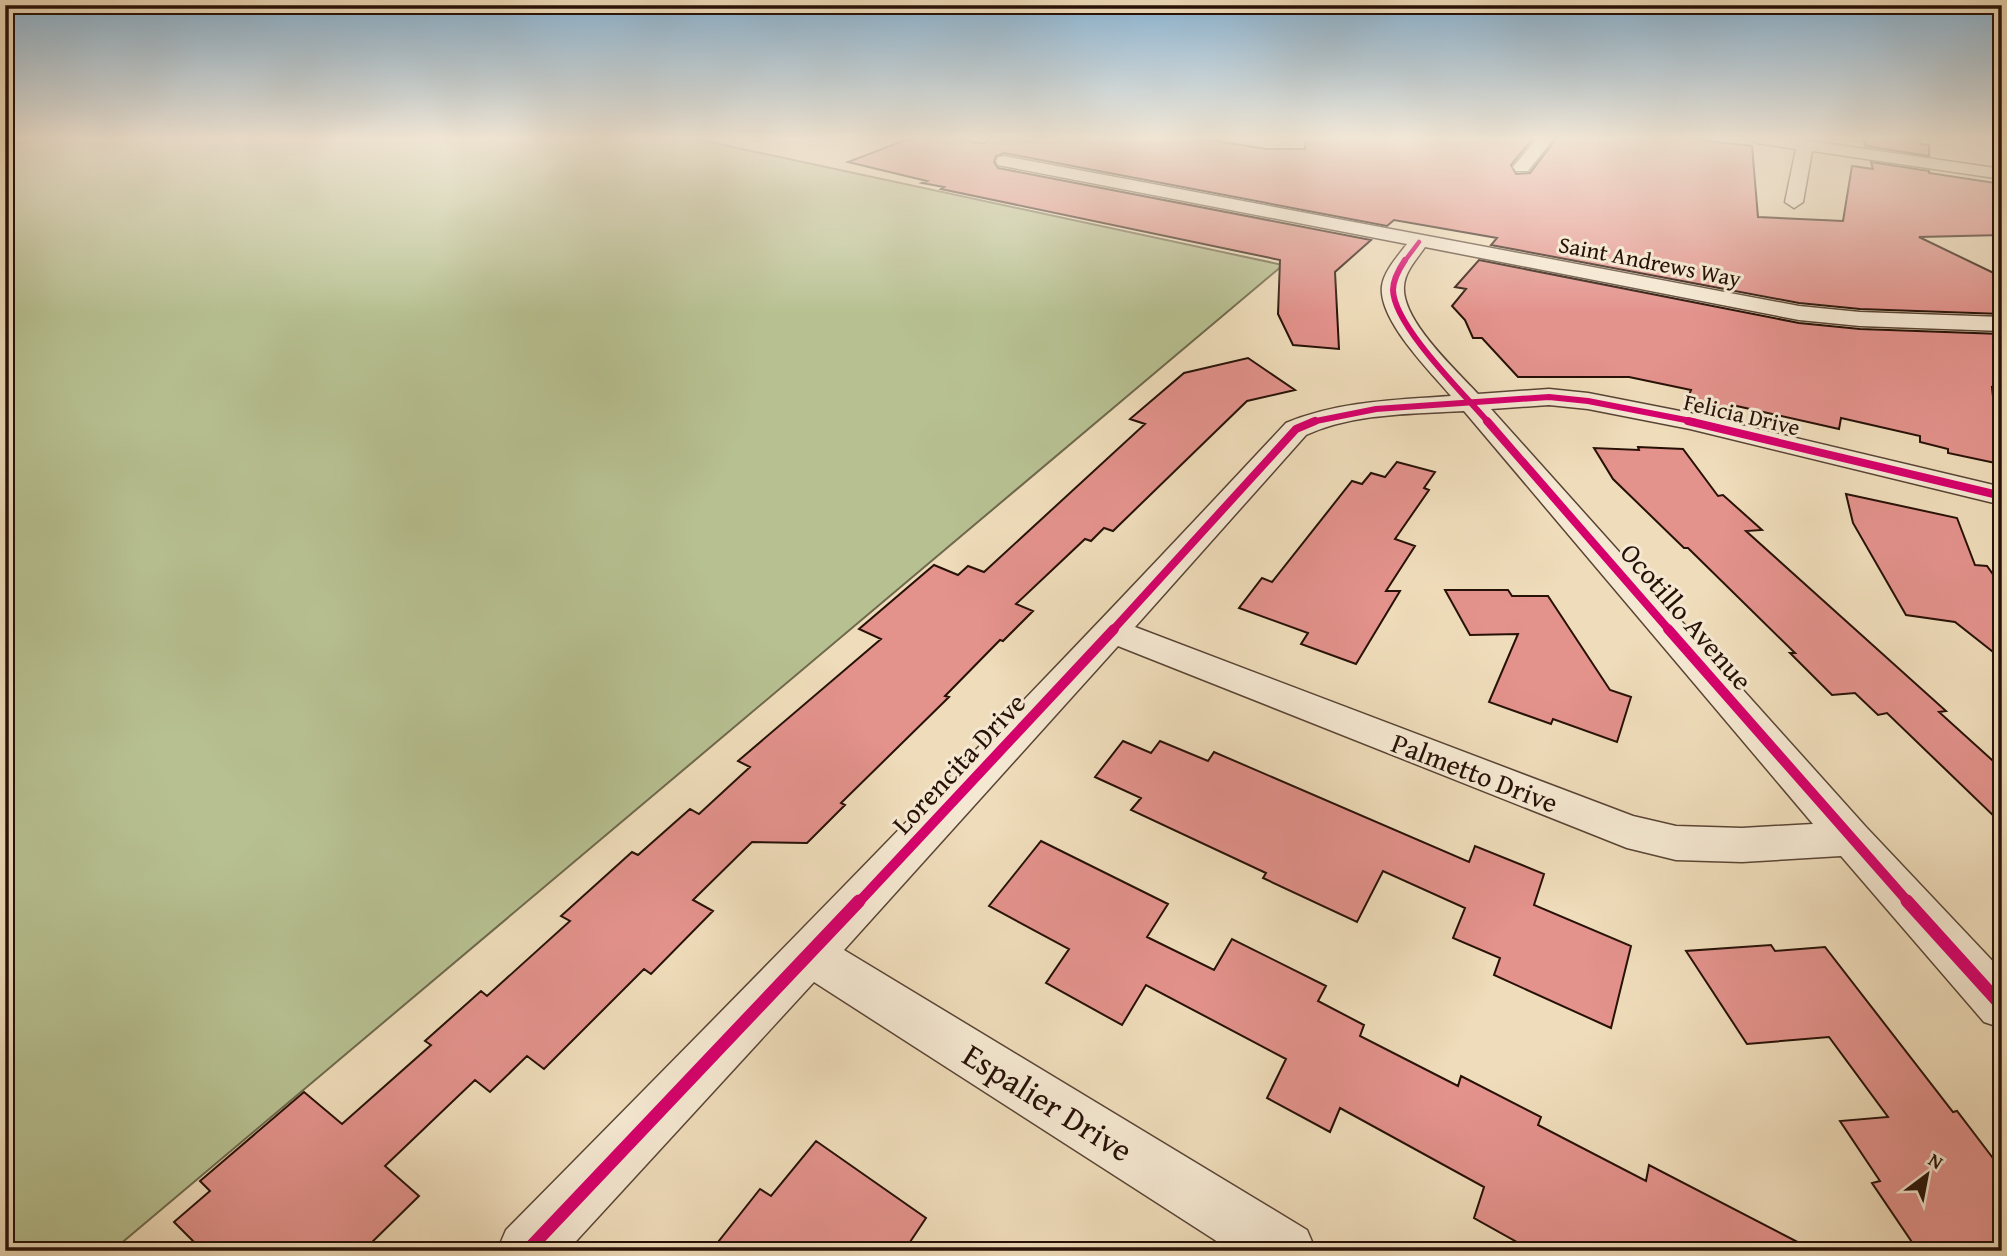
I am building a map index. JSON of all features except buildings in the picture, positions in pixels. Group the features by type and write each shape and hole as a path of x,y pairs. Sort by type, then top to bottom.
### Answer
{"street":[{"name":"Saint Andrews Way","path":"1186,197 1798,313 1860,319 2002,324"},
{"path":"1794,202 1795,197"},
{"name":"Ocotillo Avenue","path":"1419,242 1395,272 1391,289 1394,304 1414,337 1851,839 2002,1006"},
{"name":"Felicia Drive","path":"1469,401 1549,397 1588,401 1690,421 2002,496"},
{"name":"Lorencita Drive","path":"527,1251 810,954 1112,631 1296,429 1317,420 1377,409 1469,401"},
{"name":"Palmetto Drive","path":"1112,631 1628,831 1676,843 1742,845 1851,839"},
{"name":"Espalier Drive","path":"810,954 1286,1251"}],"green space":[{"path":"5,197 964,197 1283,265 112,1251 5,1251"}],"cycle path":[{"path":"1419,242 1399,269 1392,288 1398,308 1414,337 1851,839 2002,1006"},
{"path":"527,1251 810,954 1112,631 1296,429 1316,420 1376,409 1549,397 1588,401 1690,421 2002,496"}]}
